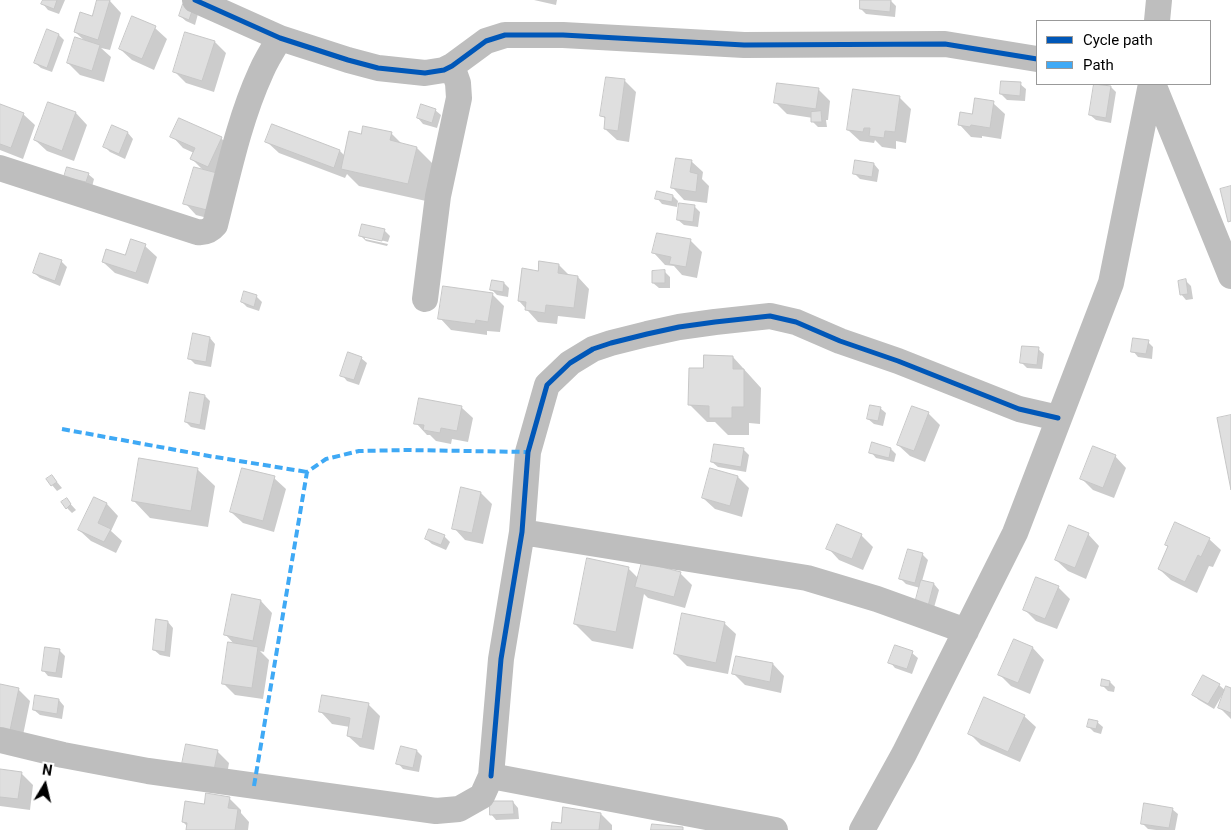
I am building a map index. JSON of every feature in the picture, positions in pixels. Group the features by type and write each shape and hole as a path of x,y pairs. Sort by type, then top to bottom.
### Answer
{"street":[{"path":"195,0 280,38 348,60 378,68 424,73 444,70 452,66 486,41 516,35 563,35 744,44 945,44 1036,59"},
{"path":"1157,20 1159,0"},
{"path":"0,168 197,232 209,231 215,224 235,147 260,73 280,38"},
{"path":"425,299 438,196 460,98 458,83 452,66"},
{"path":"1152,85 1231,276"},
{"path":"862,830 904,754 1015,533 1111,283 1152,85"},
{"path":"0,740 63,755 148,771 436,811 459,809 482,796 491,776 501,659 522,532 528,452 547,385 570,363 593,349 610,342 679,327 770,316 796,322 840,341 898,361 1019,409 1058,418"},
{"path":"522,532 807,578 876,599 966,631"},
{"path":"491,776 775,830"}],"building":[{"path":"43,0 57,0 54,9 41,4"},
{"path":"97,0 110,0 98,40 74,32 80,12 92,16"},
{"path":"860,0 891,0 890,12 860,9"},
{"path":"183,4 193,8 189,20 179,16"},
{"path":"132,16 156,26 142,59 119,49"},
{"path":"47,29 59,34 47,68 34,63"},
{"path":"185,32 215,41 202,81 173,72"},
{"path":"75,37 100,45 92,71 67,63"},
{"path":"606,77 625,79 618,131 604,129 605,117 600,116"},
{"path":"1001,81 1021,82 1020,96 1000,94"},
{"path":"777,83 819,88 816,109 774,103"},
{"path":"1094,85 1111,86 1106,118 1089,115"},
{"path":"853,89 900,96 895,132 885,131 884,138 869,136 870,128 864,128 863,132 847,130"},
{"path":"975,98 994,101 990,128 958,125 960,112 972,114"},
{"path":"48,102 76,112 62,151 34,140"},
{"path":"0,104 24,113 11,148 0,144"},
{"path":"421,104 436,109 432,123 417,118"},
{"path":"821,111 822,122 811,122 811,112"},
{"path":"179,118 222,137 208,167 190,159 195,148 170,137"},
{"path":"272,124 340,150 334,168 265,142"},
{"path":"112,125 128,132 119,154 103,147"},
{"path":"363,126 392,132 390,140 417,147 408,184 341,169 349,131 361,134"},
{"path":"676,158 692,160 690,172 698,174 696,192 671,188"},
{"path":"855,160 874,163 872,177 853,174"},
{"path":"67,167 89,173 86,182 64,177"},
{"path":"194,167 221,174 211,211 183,204"},
{"path":"1231,186 1231,221 1228,222 1220,189"},
{"path":"657,191 673,195 672,202 655,199"},
{"path":"679,203 695,205 693,222 677,220"},
{"path":"362,224 385,229 382,241 359,236"},
{"path":"657,233 691,239 686,267 669,264 671,257 652,253"},
{"path":"131,239 146,244 136,273 102,262 106,249 125,255"},
{"path":"40,253 62,260 55,281 33,273"},
{"path":"539,261 559,264 558,273 578,276 574,308 546,305 545,313 525,310 526,302 518,301 522,268 538,271"},
{"path":"665,270 665,283 652,283 652,271"},
{"path":"1186,279 1188,294 1180,295 1178,281"},
{"path":"492,280 504,282 503,292 490,290"},
{"path":"443,286 493,293 488,322 476,320 475,324 438,319"},
{"path":"244,291 257,295 254,307 241,302"},
{"path":"193,333 210,337 206,362 188,359"},
{"path":"1133,338 1149,340 1146,354 1131,352"},
{"path":"1022,346 1039,347 1037,365 1020,363"},
{"path":"348,352 362,357 354,380 340,376"},
{"path":"704,355 733,356 733,369 744,369 744,407 732,407 732,418 709,418 709,406 688,405 689,368 703,368"},
{"path":"190,392 205,395 200,425 185,422"},
{"path":"419,398 462,406 457,431 441,428 440,433 423,430 424,425 414,424"},
{"path":"870,405 881,407 878,421 867,419"},
{"path":"912,406 929,412 914,451 897,445"},
{"path":"1231,415 1231,490 1217,418"},
{"path":"872,442 891,448 889,458 869,453"},
{"path":"714,444 744,448 741,467 711,462"},
{"path":"1093,446 1116,455 1103,488 1080,479"},
{"path":"139,458 198,468 191,511 132,501"},
{"path":"242,468 275,476 263,521 230,512"},
{"path":"710,468 738,476 730,506 702,498"},
{"path":"52,475 57,482 51,486 46,479"},
{"path":"461,487 481,492 472,533 452,529"},
{"path":"94,497 107,503 98,523 111,529 104,542 78,530"},
{"path":"67,498 71,504 66,509 61,502"},
{"path":"1175,522 1210,538 1201,557 1198,555 1185,582 1158,569 1168,546 1165,545"},
{"path":"837,524 862,534 852,559 826,549"},
{"path":"1069,525 1089,533 1075,568 1055,560"},
{"path":"429,529 445,535 441,545 425,539"},
{"path":"908,549 923,553 915,583 899,579"},
{"path":"587,558 629,567 616,632 574,624"},
{"path":"642,562 681,572 674,597 635,587"},
{"path":"1036,577 1059,586 1045,619 1023,610"},
{"path":"921,580 934,583 928,606 915,603"},
{"path":"232,594 261,600 253,641 224,635"},
{"path":"682,613 725,622 716,663 674,654"},
{"path":"156,619 168,621 165,652 153,650"},
{"path":"1014,639 1033,647 1018,683 998,675"},
{"path":"228,642 258,647 252,688 222,684"},
{"path":"895,645 913,651 907,669 888,663"},
{"path":"45,647 60,649 56,673 42,671"},
{"path":"736,656 773,663 770,682 732,674"},
{"path":"1203,675 1220,684 1208,704 1192,695"},
{"path":"1102,679 1110,681 1109,687 1101,686"},
{"path":"0,684 19,688 9,735 0,733"},
{"path":"1226,686 1231,688 1231,713 1218,708"},
{"path":"35,695 59,699 57,714 33,710"},
{"path":"322,695 369,703 362,739 347,736 350,718 319,712"},
{"path":"984,697 1025,715 1008,752 968,734"},
{"path":"1089,719 1098,721 1096,729 1087,727"},
{"path":"186,744 218,750 214,770 182,764"},
{"path":"401,746 417,750 413,768 396,764"},
{"path":"0,769 22,772 18,799 0,797"},
{"path":"206,793 230,797 228,808 238,809 235,830 186,830 187,823 182,822 185,801 204,804"},
{"path":"490,801 513,801 514,814 490,815"},
{"path":"1144,803 1173,808 1169,828 1141,824"},
{"path":"563,807 601,813 599,830 551,830 552,822 561,823"},
{"path":"652,824 683,827 683,830 651,830"}],"marked path":[{"path":"62,429 307,472"},
{"path":"254,786 307,472 326,459 359,451 528,452"}],"cycle path":[{"path":"195,0 280,38 348,60 378,68 425,73 444,70 486,41 505,35 563,35 744,45 945,44 1036,59"},
{"path":"491,776 501,659 522,532 528,452 547,385 570,363 593,349 647,334 679,327 770,316 796,322 840,341 898,361 1019,409 1058,418"}]}
